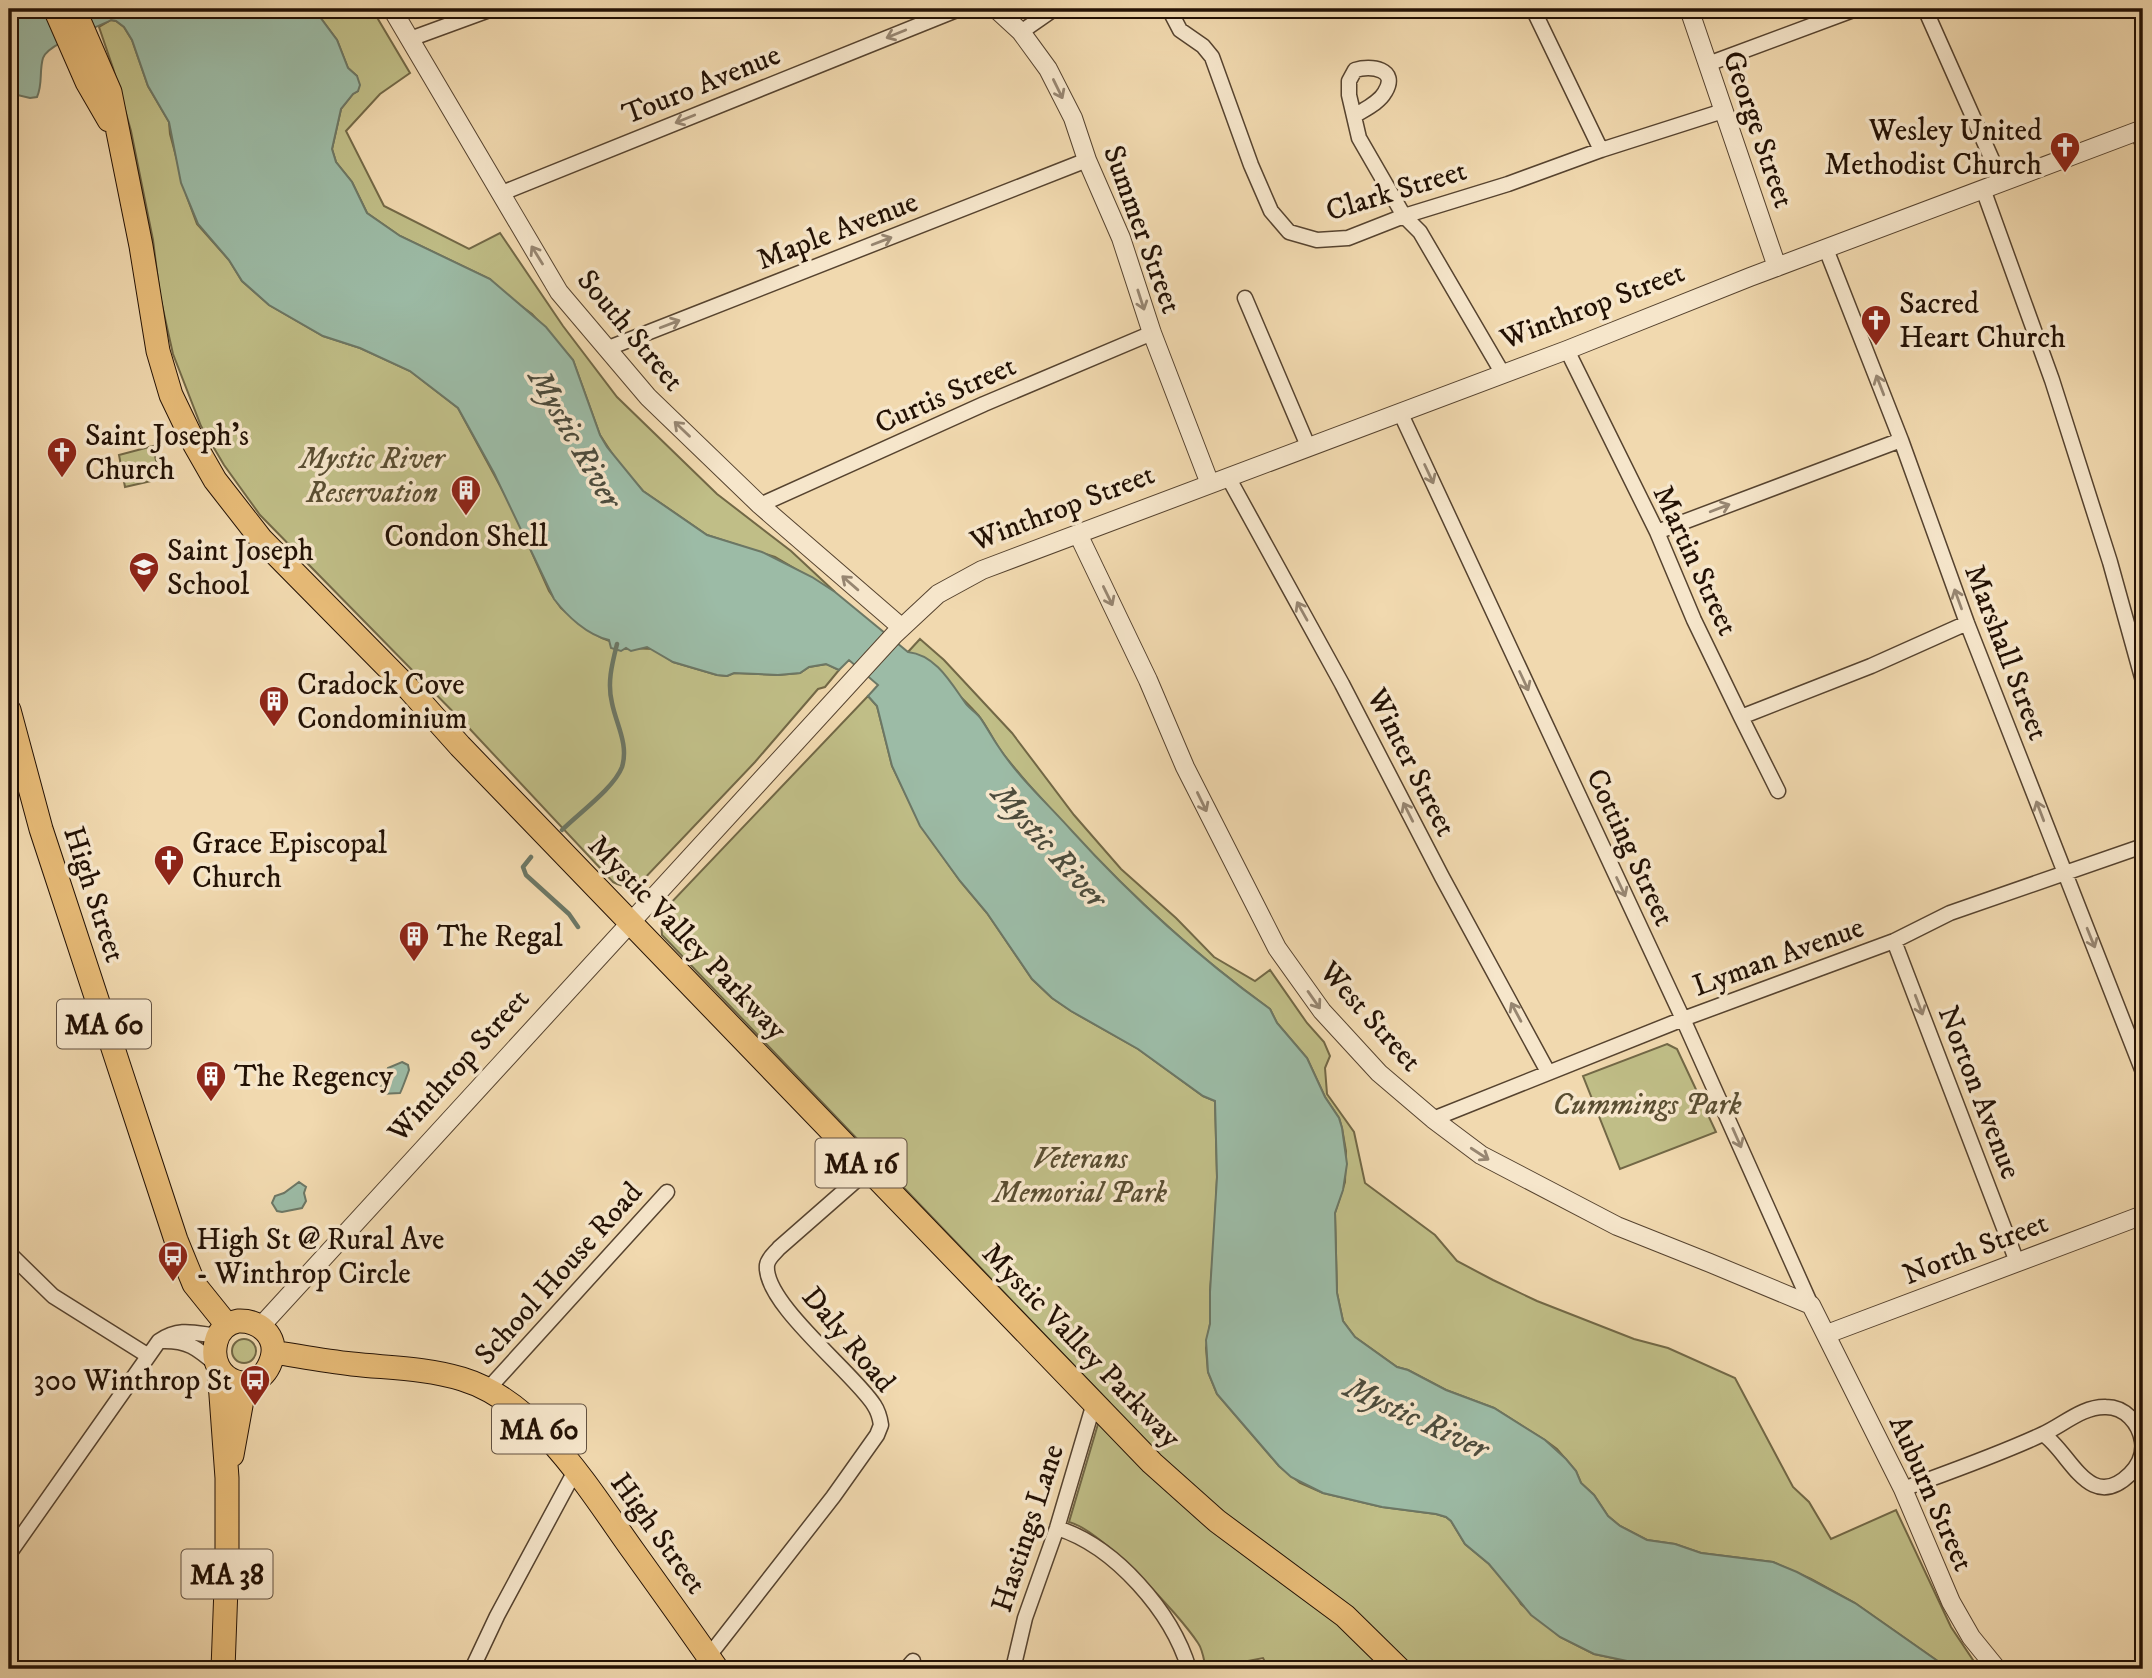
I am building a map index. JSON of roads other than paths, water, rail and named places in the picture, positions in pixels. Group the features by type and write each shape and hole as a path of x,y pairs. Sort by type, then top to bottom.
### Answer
{"main road":[{"name":"Mystic Valley Parkway","path":"55,9 110,92 164,377 185,427 215,480 261,538 1152,1463 1217,1521 1345,1616 1399,1669"},
{"name":"Mystic Valley Parkway","path":"74,9 82,48"},
{"name":"High Street","path":"9,710 15,763 71,921 176,1240 194,1284 222,1331"},
{"path":"227,1478 218,1367 214,1353 222,1331 242,1320 261,1326 272,1340 273,1352"},
{"name":"High Street","path":"273,1352 352,1364 429,1371 463,1379 488,1389 523,1414 553,1443 712,1663"},
{"name":"MA 38","path":"223,1669 227,1478 242,1400 249,1383 257,1380 267,1370 273,1352"},
{"path":"218,1367 233,1381 249,1383"}],"street":[{"name":"South Street","path":"392,9 559,292 648,397 760,505 898,631"},
{"path":"410,39 492,9"},
{"name":"Touro Avenue","path":"502,193 959,9"},
{"name":"Summer Street","path":"996,9 1021,32 1048,69 1073,117 1087,160 1121,238 1152,333 1210,484"},
{"path":"1021,32 1054,9"},
{"name":"Clark Street","path":"1169,9 1180,30 1203,46 1212,57 1251,165 1271,211 1289,232 1317,240 1348,238 1404,216 1508,184 1601,150 1723,111"},
{"path":"1533,9 1601,150"},
{"name":"George Street","path":"1689,9 1777,267"},
{"path":"1708,65 1856,9"},
{"path":"1925,9 2001,182"},
{"path":"1354,116 1360,138 1404,216 1420,232 1503,374"},
{"name":"Winthrop Street","path":"261,1326 898,631 929,601 958,582 2001,182 2141,135"},
{"name":"Maple Avenue","path":"607,349 1087,160"},
{"path":"1983,189 2052,380 2110,562 2143,681"},
{"name":"Marshall Street","path":"1826,249 1901,440 1967,623 2143,1072"},
{"path":"1245,298 1308,446"},
{"name":"Curtis Street","path":"760,505 984,404 1152,333"},
{"name":"Martin Street","path":"1567,350 1657,532 1694,620 1778,791"},
{"name":"Cotting Street","path":"1400,412 1683,1019 1811,1305"},
{"path":"1657,532 1901,440"},
{"name":"Winter Street","path":"1228,477 1342,684 1548,1072"},
{"name":"West Street","path":"1078,534 1148,680 1185,767 1277,948 1322,1011 1379,1073 1481,1155 1617,1226 1811,1305"},
{"path":"1741,717 1871,666 1967,623"},
{"name":"Lyman Avenue","path":"1433,1119 1683,1019 1894,941 1950,913 2143,846"},
{"name":"Norton Avenue","path":"1894,941 2017,1262"},
{"name":"Daly Road","path":"712,1663 833,1497 877,1435 881,1425 875,1406 801,1327 783,1303 766,1268 779,1248 868,1170"},
{"name":"School House Road","path":"488,1389 667,1192"},
{"name":"North Street","path":"1827,1334 2143,1215"},
{"path":"9,1253 53,1296 148,1355"},
{"path":"1811,1305 1827,1334"},
{"path":"9,1554 159,1341 174,1332 222,1331"},
{"name":"Auburn Street","path":"1827,1334 1903,1489 1951,1602 1971,1637 1997,1669"},
{"path":"159,1341 194,1346 218,1367"},
{"name":"Hastings Lane","path":"1013,1669 1025,1618 1057,1528 1094,1403"},
{"path":"1903,1489 2043,1434 2089,1409 2107,1406 2121,1410 2136,1423 2140,1432 2142,1455 2132,1473 2122,1481 2102,1487 2081,1478 2055,1442 2043,1434"},
{"path":"472,1669 497,1616 575,1471"},
{"path":"1057,1528 1077,1534 1093,1544 1143,1590 1175,1633 1189,1669"}],"water":[{"name":"Mystic River","path":"9,9 314,9 337,40 348,68 357,76 360,85 358,91 341,109 332,149 336,162 352,182 367,213 400,236 490,279 546,327 573,360 600,435 607,447 643,491 707,535 762,552 812,577 835,592 908,652 927,658 935,664 979,717 1014,768 1095,855 1142,903 1192,947 1270,1009 1277,1023 1307,1058 1342,1128 1347,1164 1343,1190 1335,1213 1337,1293 1343,1321 1355,1337 1397,1367 1446,1390 1494,1408 1545,1440 1566,1459 1576,1471 1581,1483 1594,1495 1608,1516 1620,1526 1647,1540 1675,1544 1701,1553 1773,1562 1797,1572 1855,1603 1949,1669 1665,1669 1594,1654 1560,1637 1531,1615 1489,1564 1465,1544 1446,1517 1382,1507 1323,1493 1291,1477 1217,1394 1208,1372 1206,1340 1210,1324 1217,1177 1215,1101 1203,1096 1138,1049 1071,1011 1032,979 987,913 920,826 892,766 877,706 868,696 878,685 849,660 839,670 826,664 809,667 800,673 717,675 673,662 647,647 631,651 626,648 621,651 611,648 609,640 578,624 554,599 494,473 458,408 410,371 360,348 323,336 269,305 242,281 229,260 198,224 181,183 169,122 148,86 132,40 124,27 111,20 74,36 47,52 43,58 37,97 30,98 9,93"},
{"path":"402,1062 408,1065 409,1070 400,1093 381,1094 379,1089 386,1080 388,1068"},
{"path":"299,1182 306,1187 306,1201 302,1208 277,1211 272,1203 275,1196"}],"waterway":[{"path":"562,830 604,792 622,767 623,742 610,688 617,644"},
{"path":"531,857 523,867 526,875 569,914 578,927"}],"place":[{"name":"Wesley United Methodist Church","path":"2065,174"},
{"name":"Sacred Heart Church","path":"1876,347"},
{"name":"Saint Joseph's Church","path":"62,479"},
{"name":"Condon Shell","path":"466,517"},
{"name":"Saint Joseph School","path":"144,594"},
{"name":"Cradock Cove Condominium","path":"274,728"},
{"name":"Grace Episcopal Church","path":"169,887"},
{"name":"The Regal","path":"414,963"},
{"name":"The Regency","path":"211,1103"},
{"name":"High St @ Rural Ave - Winthrop Circle","path":"173,1283"},
{"name":"300 Winthrop St","path":"255,1407"}],"park label":[{"name":"Mystic River Reservation","path":"372,475"},
{"name":"Cummings Park","path":"1647,1104"},
{"name":"Veterans Memorial Park","path":"1080,1175"}]}
